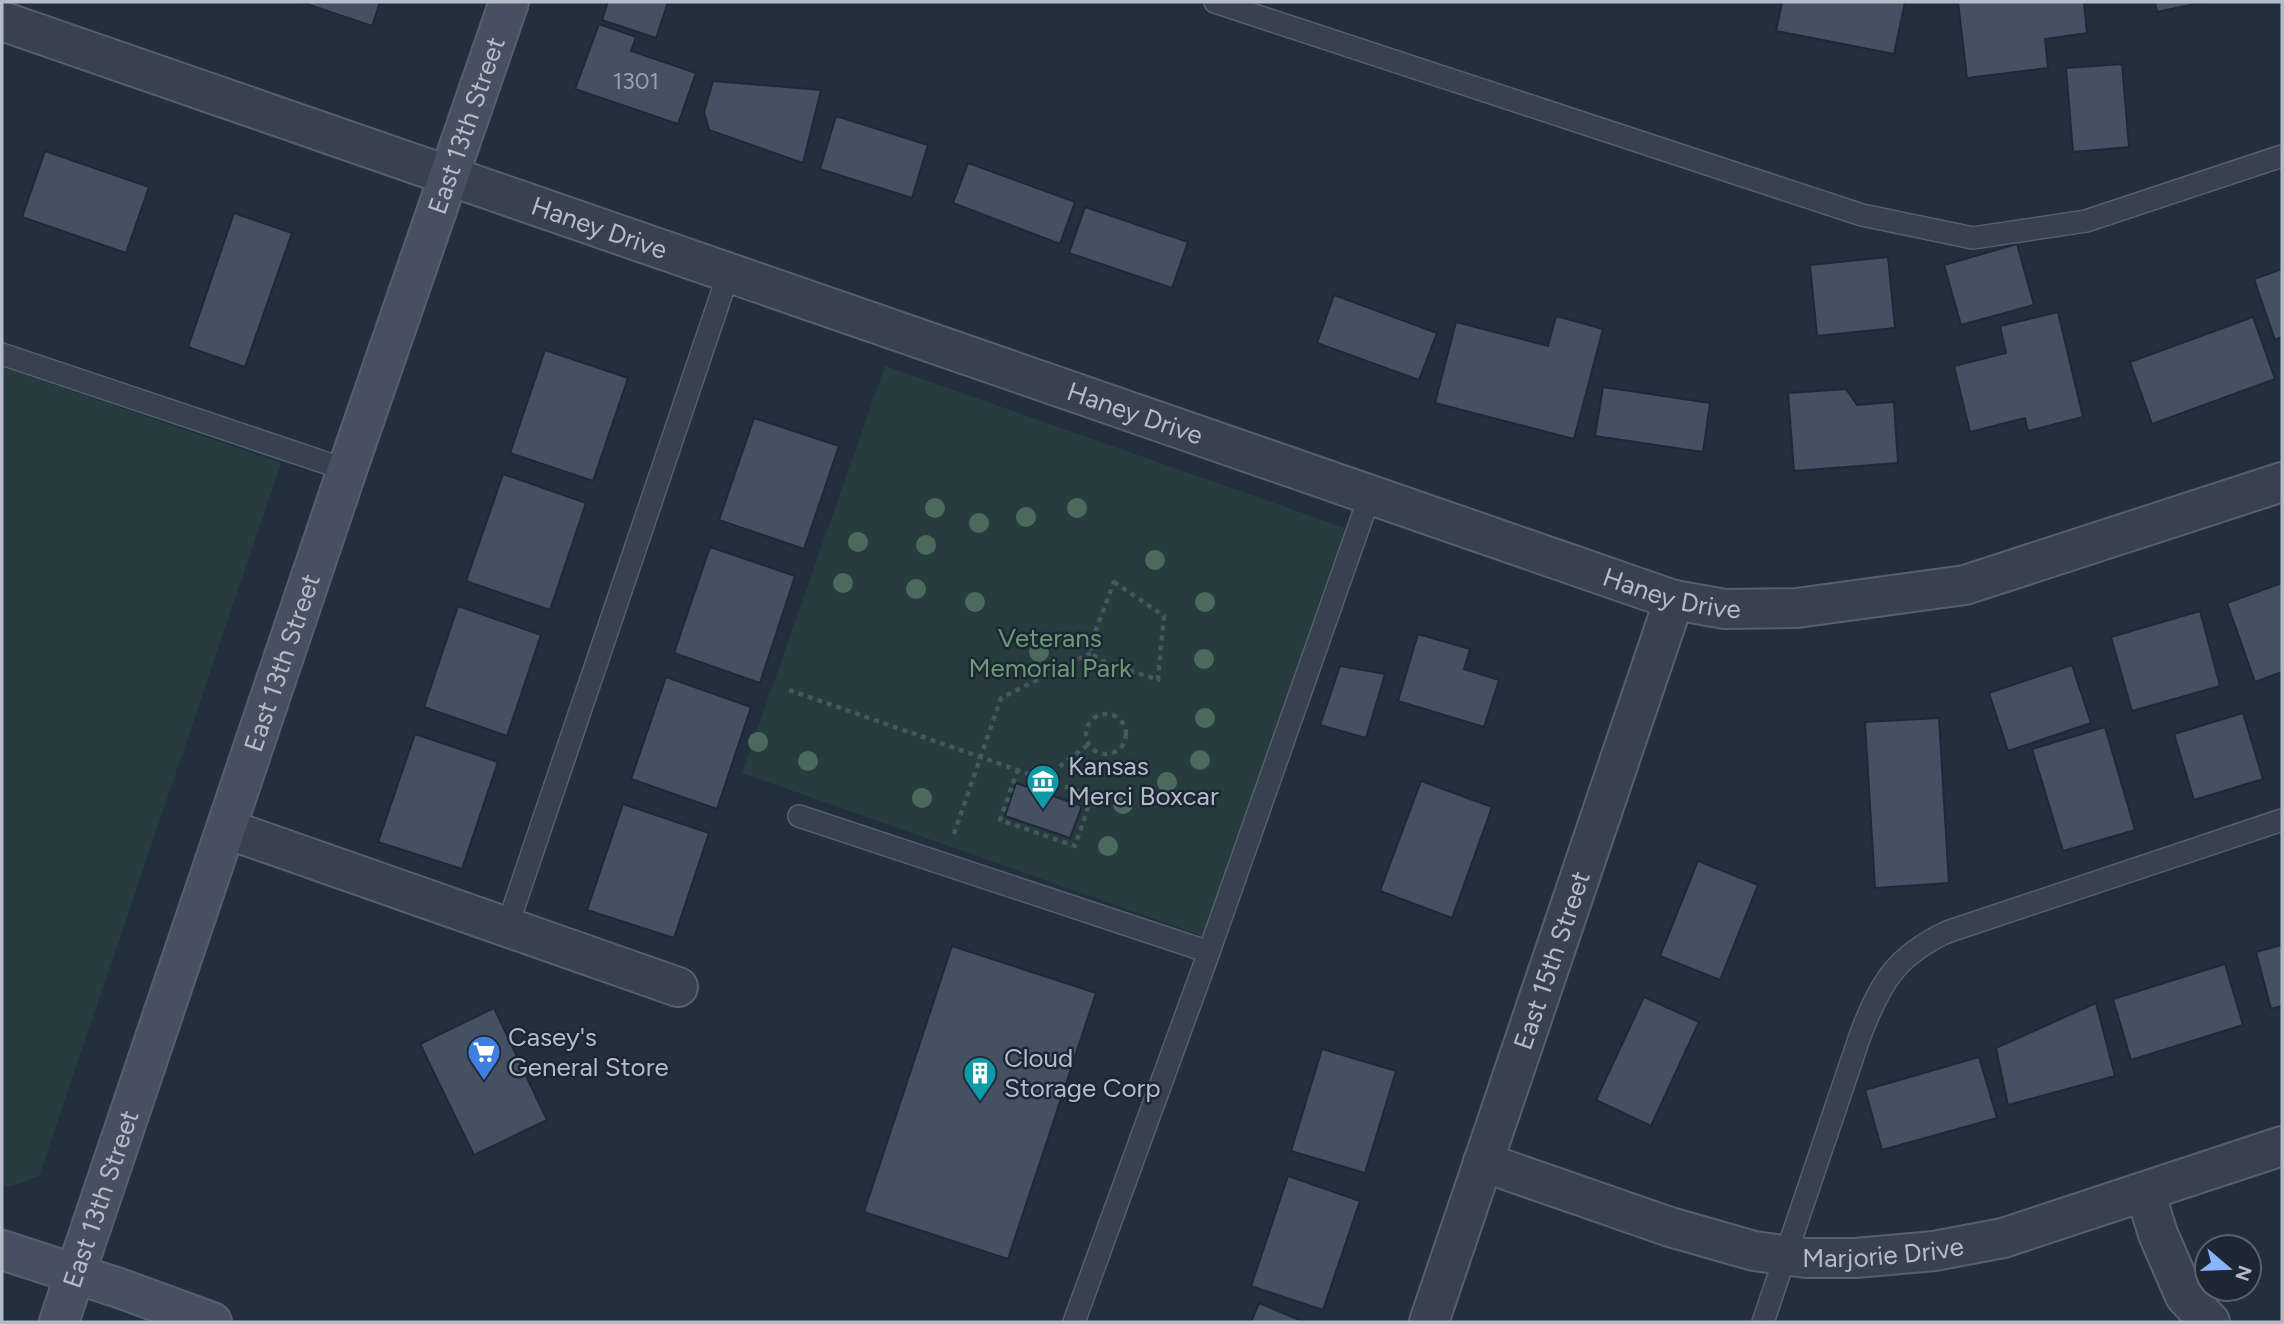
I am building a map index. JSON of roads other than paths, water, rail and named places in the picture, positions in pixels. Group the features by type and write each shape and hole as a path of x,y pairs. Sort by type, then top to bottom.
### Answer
{"street":[{"name":"East 13th Street","path":"60,1322 347,470 509,2"},
{"name":"Haney Drive","path":"2,21 1674,600 1725,608 1797,608 1965,585 2282,482"},
{"name":"East 15th Street","path":"1429,1322 1674,600"},
{"path":"227,829 678,987"},
{"name":"Marjorie Drive","path":"1483,1162 1712,1240 1754,1251 1856,1258 1934,1251 2003,1238 2282,1146"},
{"path":"2145,1192 2158,1234 2185,1296 2210,1322"},
{"path":"2,1250 76,1273 212,1322"}],"lane":[{"path":"1215,2 1862,215 1973,238 2086,221 2282,156"},
{"path":"507,927 729,272"},
{"path":"2,354 347,470"},
{"path":"1074,1322 1209,952 1370,495"},
{"path":"799,816 1209,952"},
{"path":"1763,1322 1861,1033 1873,1003 1900,961 1926,942 1947,932 2282,820"}],"place":[{"name":"Kansas Merci Boxcar","path":"1043,811"},
{"name":"Casey's General Store","path":"484,1082"},
{"name":"Cloud Storage Corp","path":"980,1103"}],"park label":[{"name":"Veterans Memorial Park","path":"1050,653"}]}
